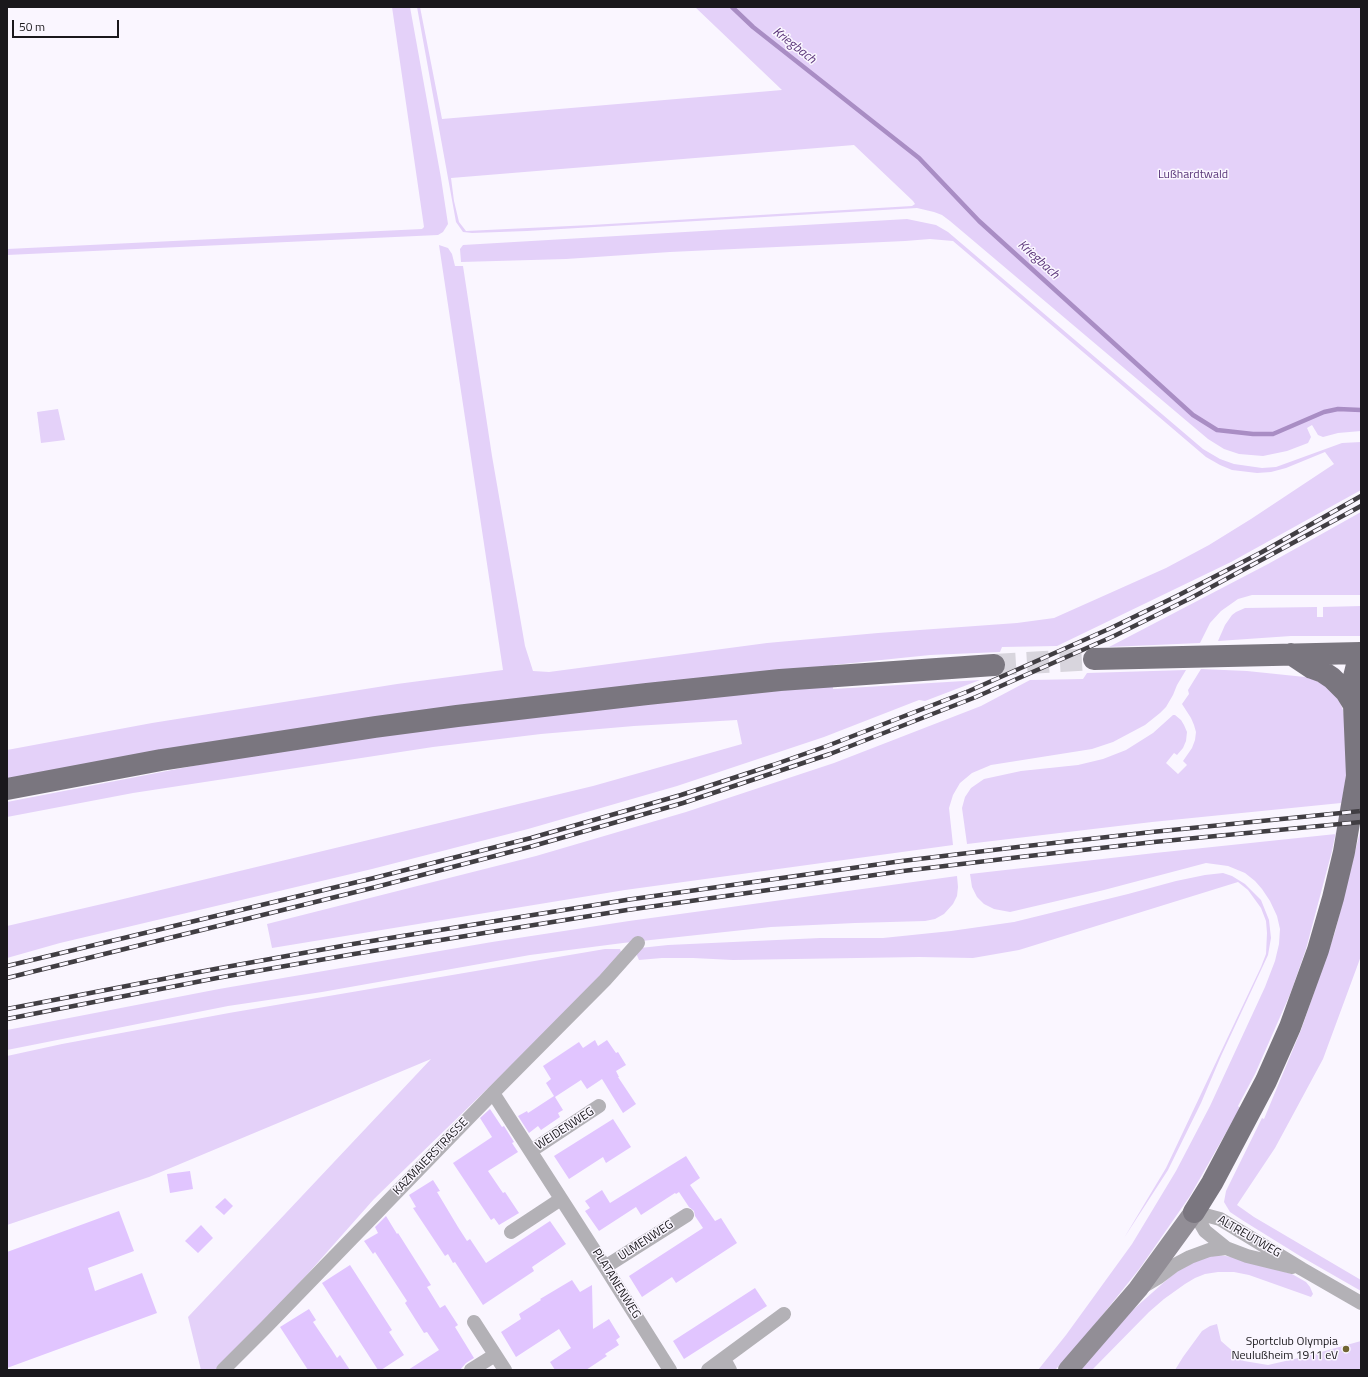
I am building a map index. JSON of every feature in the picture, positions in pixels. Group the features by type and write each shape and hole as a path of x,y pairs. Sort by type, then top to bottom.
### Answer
{"main road":[{"path":"1094,659 1361,653 1354,681 1354,705 1359,769 1344,852 1320,944 1290,1027 1266,1081 1212,1183 1194,1212"},
{"path":"1291,654 1312,668 1323,672 1336,681 1346,692 1354,705"},
{"path":"7,789 161,760 368,728 464,715 764,682 994,665"}],"street":[{"name":"KAZMAIERSTRASSE","path":"223,1370 605,980 638,943"},
{"name":"PLATANENWEG","path":"493,1093 670,1370"},
{"name":"WEIDENWEG","path":"531,1151 599,1106"},
{"path":"511,1232 561,1199"},
{"name":"ALTREUTWEG","path":"1194,1212 1205,1231 1226,1248 1247,1256 1302,1269"},
{"name":"ALTREUTWEG","path":"1194,1212 1220,1219 1361,1303"},
{"path":"1068,1370 1138,1289 1194,1212"},
{"name":"ULMENWEG","path":"605,1267 687,1215"},
{"name":"ALTREUTWEG","path":"1138,1289 1190,1257 1209,1250 1226,1248"},
{"path":"708,1370 727,1365 784,1314"},
{"path":"474,1322 505,1370"},
{"path":"471,1370 495,1354"}],"green space":[{"path":"392,7 410,7 448,224 443,232 438,235 7,255 7,249 422,229 424,227"},
{"name":"Lußhardtwald","path":"417,7 420,7 442,119 782,90 695,7 1361,7 1361,431 1338,433 1323,437 1318,435 1312,425 1307,428 1311,437 1308,443 1287,451 1263,456 1239,454 1224,449 1208,439 950,221 942,215 934,212 917,208 472,233 463,232 456,222","holes":["854,145 915,204 912,206 466,231 459,222 451,178"]},
{"path":"907,219 936,225 948,232 1203,449 1220,459 1234,464 1262,468 1276,467 1342,443 1361,442 1361,490 1231,562 1057,646 1002,647 1000,652 930,655 833,665 833,668 7,782 7,750 152,723 397,684 503,670 439,245 448,248 452,254 455,266 463,266 492,456 525,646 533,671 549,672 767,643 1017,623 1054,618 1166,568 1209,545 1334,464 1325,452 1286,468 1271,472 1257,473 1232,470 1206,457 953,241 930,239 670,252 566,259 461,262 460,249 463,245"},
{"path":"58,409 65,440 41,443 37,412"},
{"path":"1361,512 1361,595 1252,595 1238,599 1221,611 1210,623 1200,643 1109,647 1268,564"},
{"path":"1361,606 1361,636 1291,636 1218,641 1225,625 1232,615 1245,608 1317,607 1317,617 1323,617 1323,607"},
{"path":"1201,669 1247,671 1305,677 1315,680 1330,689 1340,702 1347,728 1346,776 1338,822 1341,803 1152,822 967,844 962,808 965,797 971,788 984,779 1021,771 1078,765 1103,759 1126,750 1153,733 1173,715 1181,720 1187,732 1186,741 1183,748 1177,755 1174,753 1166,763 1178,774 1187,765 1183,761 1192,748 1196,732 1191,718 1182,704 1189,694 1188,690"},
{"path":"1186,670 1166,707 1160,713 1145,725 1113,742 1092,749 991,765 972,773 960,783 953,795 949,808 953,845 625,890 272,948 267,924 536,856 686,812 834,763 981,706 1030,680 1083,679 1087,673"},
{"path":"980,680 925,701 919,700 824,737 677,786 528,829 372,869 60,943 7,958 7,926 593,786 742,744 737,720 634,726 541,734 433,747 133,793 7,817 7,802 203,764 458,724 833,685 833,689"},
{"path":"1360,832 1361,956 1323,1059 1275,1148 1237,1205 1254,1217 1361,1280 1361,1291 1242,1220 1230,1212 1224,1202 1226,1191 1262,1118 1264,1119 1301,1030 1335,932"},
{"path":"1335,834 1332,851 1306,949 1291,992 1255,1074 1238,1106 1240,1108 1190,1196 1140,1268 1073,1352 1055,1370 1038,1370 1066,1335 1132,1244 1176,1171 1210,1106 1265,987 1275,961 1279,944 1280,929 1277,916 1262,889 1245,873 1228,866 1206,863 1104,890 1010,912 994,909 984,904 977,897 972,887 970,874"},
{"path":"1223,873 1232,876 1245,884 1261,900 1269,920 1271,938 1268,955 1201,1103 1168,1170 1124,1238 1166,1168 1266,954 1266,921 1261,908 1248,890 1238,882 1019,950 973,958 919,957 733,960 662,958 639,960 636,953 640,948 668,945 820,938 883,938 951,931 1014,922 1176,881"},
{"path":"957,876 957,896 953,904 944,914 935,919 925,921 771,927 530,955 322,992 228,1006 7,1050 7,1030 219,989 492,942 629,921"},
{"path":"605,949 620,949 623,957 374,1199 281,1304 217,1370 201,1370 188,1317 431,1059 149,1177 7,1225 7,1056 62,1044 229,1013"},
{"path":"1219,1255 1232,1257 1292,1274 1306,1282 1313,1294 1311,1297 1249,1275 1234,1272 1205,1274 1185,1284 1164,1299 1149,1312 1092,1370 1076,1370 1127,1315 1170,1277 1187,1264 1200,1258"},
{"name":"Sportclub Olympia Neulußheim 1911 eV","path":"1217,1324 1221,1341 1244,1361 1268,1365 1361,1341 1361,1370 1175,1370 1202,1331"}],"building":[{"path":"595,1040 598,1046 607,1040 616,1053 618,1052 626,1065 616,1071 618,1077 636,1104 623,1113 602,1079 587,1089 581,1080 555,1097 563,1110 558,1113 560,1117 541,1130 538,1126 529,1133 518,1116 527,1111 528,1113 554,1096 546,1083 551,1079 543,1066 579,1042 583,1048"},
{"path":"490,1109 502,1127 504,1126 514,1142 512,1143 518,1152 488,1171 503,1193 505,1192 519,1213 499,1225 494,1218 491,1220 453,1163 492,1137 480,1118"},
{"path":"613,1119 631,1147 606,1163 603,1157 569,1179 554,1156"},
{"path":"686,1156 700,1178 690,1185 715,1221 721,1218 737,1243 676,1283 672,1277 642,1297 629,1276 703,1228 695,1216 694,1211 689,1207 679,1192 676,1194 675,1193 641,1215 636,1207 599,1231 585,1211 590,1208 585,1201 602,1190 610,1203"},
{"path":"190,1171 193,1189 170,1193 167,1174"},
{"path":"433,1180 440,1191 437,1192 458,1227 467,1241 470,1239 486,1263 550,1221 566,1244 532,1267 534,1271 483,1305 455,1262 453,1263 448,1254 445,1256 413,1208 416,1207 409,1195"},
{"path":"225,1198 233,1206 224,1215 215,1207"},
{"path":"119,1211 134,1251 88,1268 95,1291 142,1273 157,1313 7,1368 7,1252"},
{"path":"386,1216 431,1285 427,1287 440,1308 445,1305 458,1325 455,1327 474,1358 466,1363 460,1370 408,1370 439,1350 427,1332 424,1333 405,1303 407,1301 375,1252 373,1254 364,1241 378,1233 375,1227"},
{"path":"201,1225 213,1238 198,1253 185,1241"},
{"path":"350,1265 392,1330 389,1332 404,1355 381,1370 378,1370 322,1283"},
{"path":"572,1280 580,1292 592,1285 593,1329 609,1319 620,1337 616,1340 619,1345 605,1354 607,1356 586,1370 555,1370 550,1362 571,1348 559,1329 516,1357 501,1332 521,1319 519,1314 541,1300 540,1299"},
{"path":"755,1288 767,1306 684,1359 673,1341"},
{"path":"309,1309 316,1320 313,1322 337,1358 340,1355 350,1370 308,1370 280,1327"}],"waterway":[{"name":"Kriegbach","path":"732,7 753,27 919,158 979,221 1193,415 1217,430 1253,434 1273,434 1324,412 1338,409 1361,410"}],"tunnel":[{"path":"994,665 1094,659"}],"railway":[{"path":"7,966 374,878 531,838 681,795 773,765 827,746 969,691 1111,628 1262,552 1361,496"},
{"path":"7,978 376,887 533,846 683,803 830,754 976,697 1114,636 1191,598 1361,506"},
{"path":"7,1009 353,944 626,900 902,861 1152,832 1361,811"},
{"path":"7,1019 217,978 354,954 627,910 903,871 1154,842 1361,822"}],"place":[{"name":"Sportclub Olympia Neulußheim 1911 eV","path":"1346,1349"}]}
